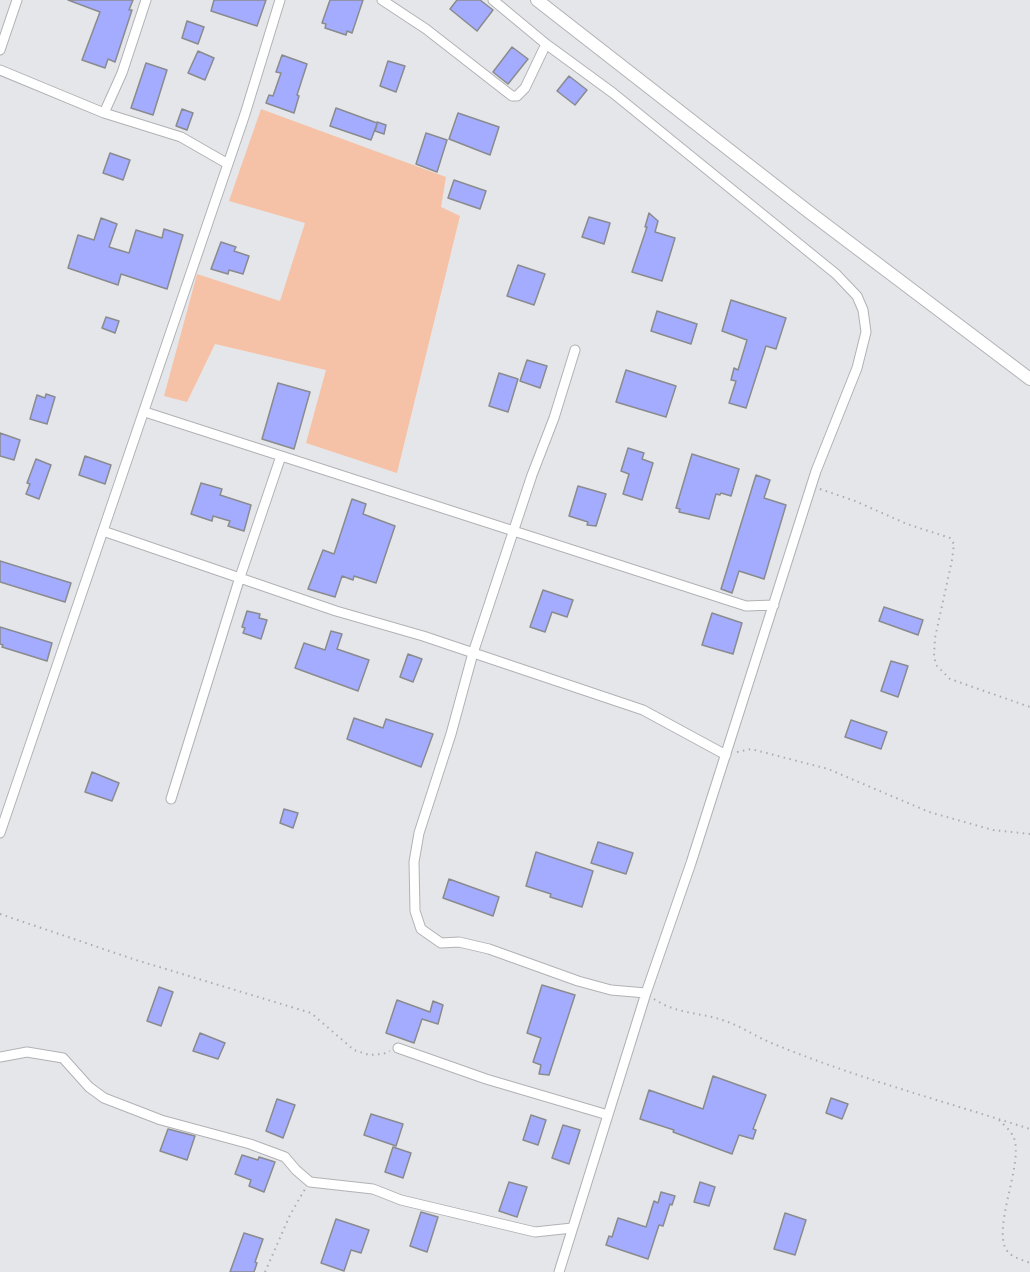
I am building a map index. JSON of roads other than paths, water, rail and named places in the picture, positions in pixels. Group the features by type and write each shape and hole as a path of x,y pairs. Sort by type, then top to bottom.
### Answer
{"main road":[{"path":"537,0 809,212 1030,379"}],"street":[{"path":"0,50 17,0"},
{"path":"104,113 122,73 146,0"},
{"path":"0,833 145,412 280,0"},
{"path":"382,0 426,30 512,96 517,96 525,88 546,44"},
{"path":"493,0 546,44 622,100 836,274 857,296 863,310 866,332 857,368 811,486 691,863 646,993 559,1272"},
{"path":"0,70 104,113 181,137 228,164"},
{"path":"575,350 473,653 451,734 419,833 414,862 415,911 421,929 441,943 469,944 578,981 611,990 646,993"},
{"path":"145,412 746,606 774,605"},
{"path":"171,799 240,577 281,456"},
{"path":"103,531 336,611 473,653 644,710 726,755"},
{"path":"398,1048 486,1080 608,1115"},
{"path":"0,1057 27,1052 63,1058 89,1087 104,1098 161,1120 250,1144 285,1157 310,1182 373,1189 401,1200 535,1232 572,1228"}]}
